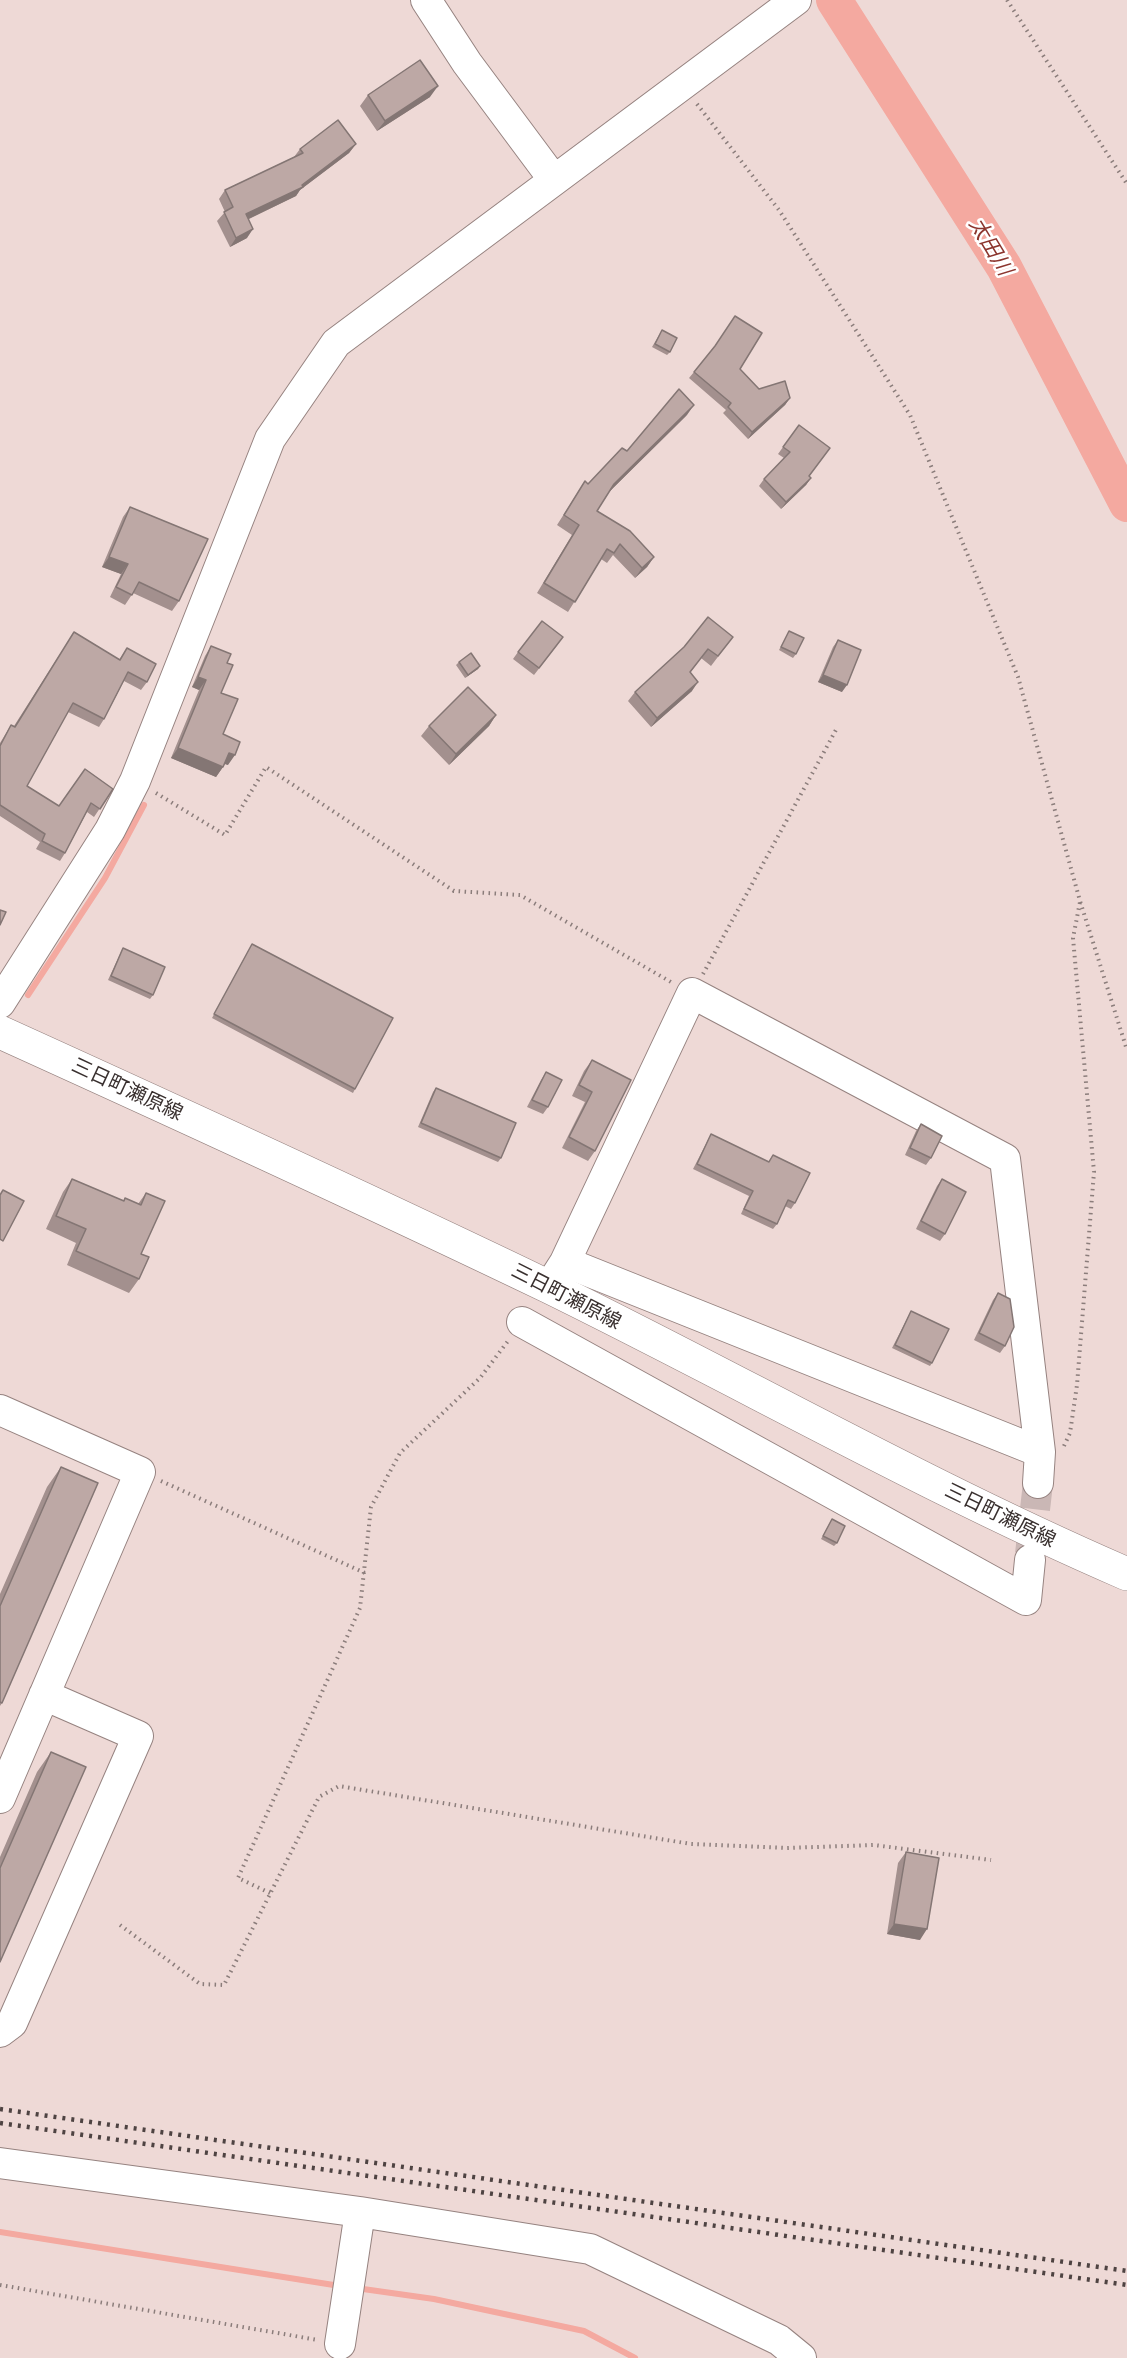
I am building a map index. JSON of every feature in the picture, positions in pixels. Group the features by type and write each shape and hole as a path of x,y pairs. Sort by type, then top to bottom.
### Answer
{"main road":[{"name":"三日町瀬原線","path":"0,1032 557,1274 849,1442 1046,1539 1127,1574"}],"street":[{"path":"426,0 467,63 554,180"},
{"path":"0,1003 110,830 135,781 270,439 336,343 796,0"},
{"path":"1038,1483 1040,1452 1005,1159 692,993 557,1274 1040,1452"},
{"path":"522,1322 1026,1600 1030,1560"},
{"path":"0,1410 140,1472 0,1798"},
{"path":"0,2032 12,2023 138,1736 44,1695"},
{"path":"0,2163 359,2218 590,2249 779,2340 801,2358"},
{"path":"340,2343 359,2218"}],"path":[{"path":"1007,0 1127,184"},
{"path":"684,82 779,210 910,415 1018,677 1080,902 1127,1050"},
{"path":"135,781 225,835 266,767 454,891 520,895 692,993 837,728"},
{"path":"1040,1452 1061,1451 1070,1433 1077,1385 1094,1172 1073,938 1080,902"},
{"path":"270,1893 238,1878 360,1608 371,1507 400,1454 480,1378 522,1322"},
{"path":"140,1472 365,1573"},
{"path":"120,1925 200,1984 224,1984 319,1797 339,1786 691,1844 787,1848 874,1845 992,1860"},
{"path":"0,2285 340,2343"}],"building":[{"path":"420,60 438,86 385,121 368,95"},
{"path":"338,120 356,144 302,185 303,187 246,214 253,229 236,238 224,212 233,207 225,190 303,153 300,149"},
{"path":"735,316 762,333 740,369 759,389 785,381 790,398 752,432 728,407 731,403 694,372"},
{"path":"662,330 677,338 670,352 655,344"},
{"path":"679,389 694,405 614,484 597,511 630,531 654,557 642,568 620,544 614,553 607,549 575,602 544,583 579,525 564,515 585,481 588,484 622,448 627,451"},
{"path":"799,425 830,448 809,476 811,478 786,502 764,479 790,452 783,447"},
{"path":"130,507 208,539 179,601 139,582 132,595 116,587 128,564 109,557"},
{"path":"708,617 733,637 718,656 708,649 690,672 698,682 657,718 635,692 684,647"},
{"path":"542,621 563,637 539,668 518,652"},
{"path":"789,631 804,638 796,654 781,647"},
{"path":"74,632 120,660 127,648 156,664 147,682 128,672 104,719 73,703 27,786 59,806 85,769 113,789 100,809 91,803 65,853 42,841 45,834 0,805 0,746 11,725 15,727"},
{"path":"838,640 861,650 847,685 823,675"},
{"path":"211,646 231,654 227,663 233,665 221,693 238,699 223,734 240,742 235,755 229,753 223,767 178,748 206,680 198,677"},
{"path":"471,653 480,666 468,675 459,662"},
{"path":"468,687 496,715 456,754 429,726"},
{"path":"0,910 6,912 0,925"},
{"path":"252,944 393,1018 355,1089 214,1014"},
{"path":"123,948 165,967 153,995 111,976"},
{"path":"592,1060 631,1080 595,1151 569,1137 592,1092 579,1085"},
{"path":"546,1072 562,1080 548,1107 532,1100"},
{"path":"436,1088 516,1123 501,1158 421,1123"},
{"path":"921,1124 942,1136 931,1158 910,1148"},
{"path":"711,1134 769,1162 773,1155 810,1173 795,1203 788,1200 777,1224 744,1209 753,1191 697,1164"},
{"path":"72,1179 124,1201 125,1198 141,1205 146,1193 165,1201 141,1254 149,1257 139,1279 76,1251 86,1229 56,1216"},
{"path":"942,1179 966,1192 945,1234 921,1221"},
{"path":"3,1190 24,1201 3,1241 0,1239 0,1195"},
{"path":"998,1293 1010,1299 1014,1327 1005,1346 979,1333"},
{"path":"911,1311 949,1329 932,1363 895,1345"},
{"path":"61,1467 98,1483 2,1703 0,1702 0,1606"},
{"path":"832,1519 845,1526 837,1543 823,1536"},
{"path":"51,1752 86,1767 0,1962 0,1868"},
{"path":"906,1852 939,1858 927,1929 894,1924"}],"waterway":[{"name":"太田川","path":"834,0 1004,267 1127,504"},
{"path":"28,995 105,878 144,805"},
{"path":"0,2232 340,2286"},
{"path":"356,2288 434,2299 584,2331 635,2358"}],"tunnel":[{"path":"1030,1554 1038,1483"}],"railway":[{"path":"0,2109 1127,2271"},
{"path":"0,2123 1127,2285"}]}
